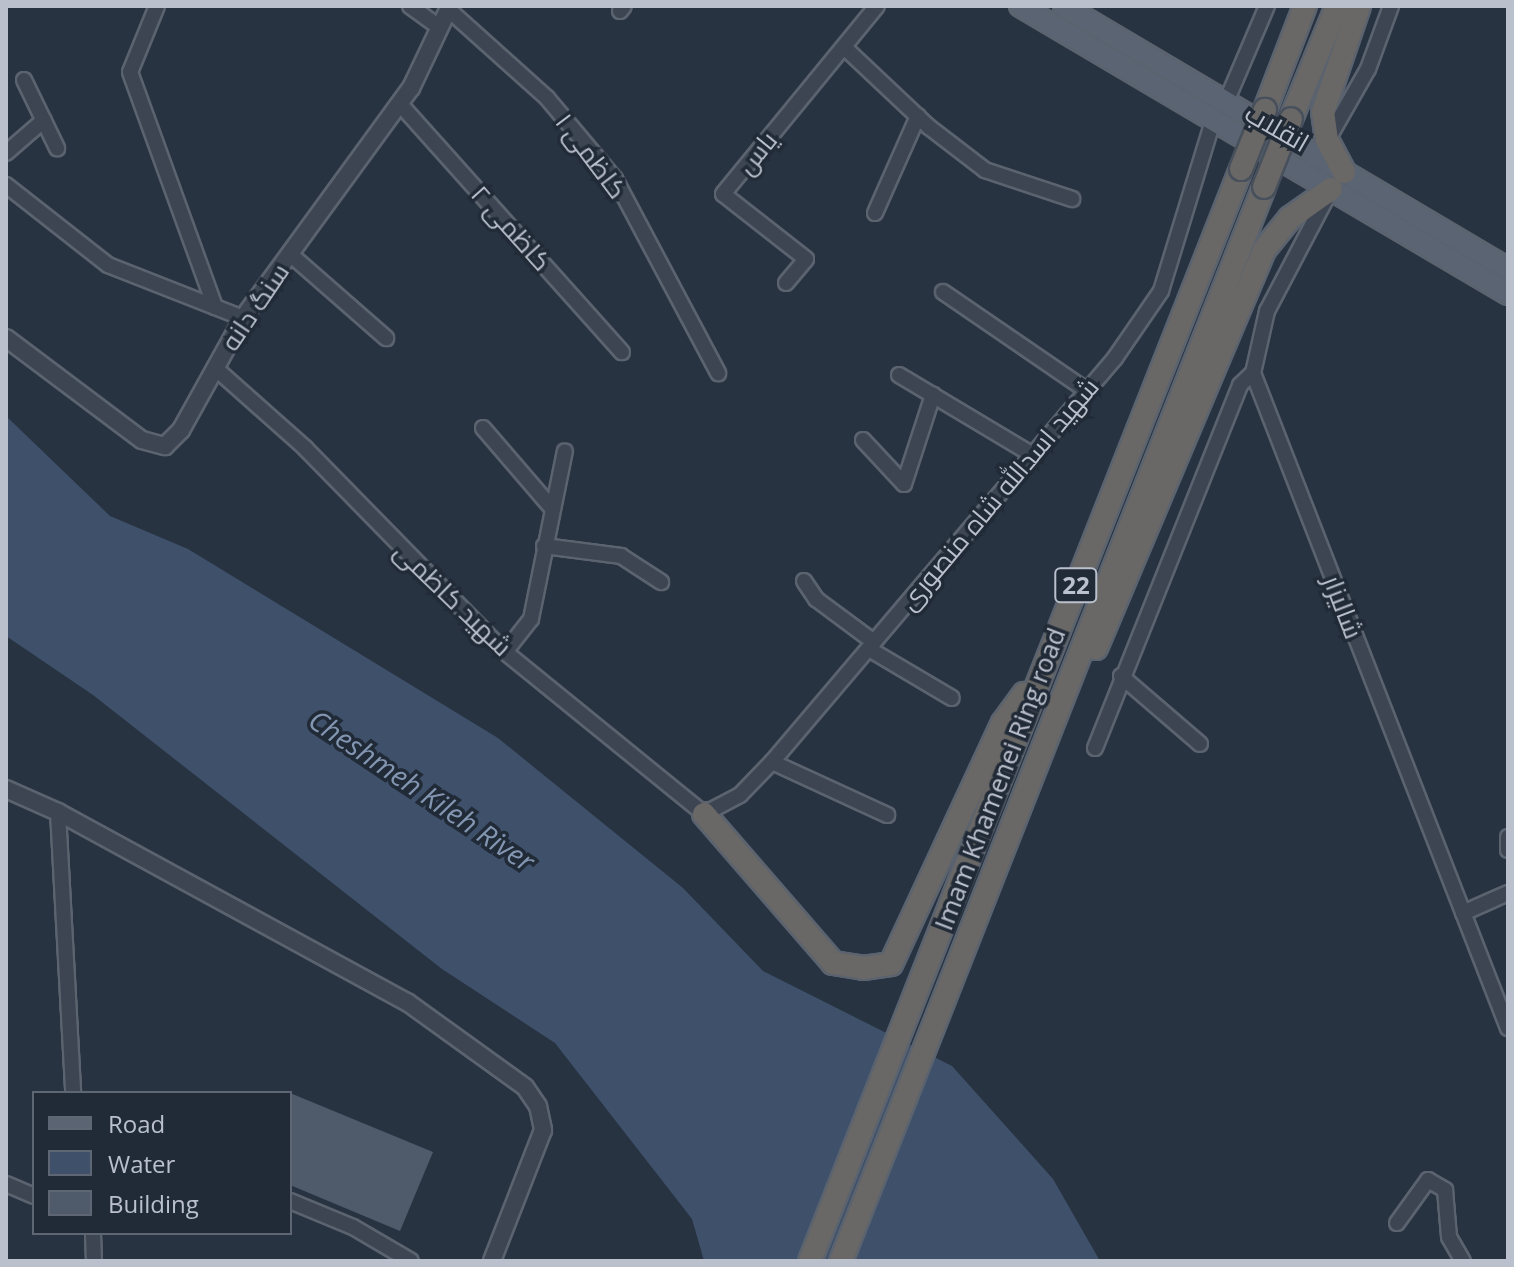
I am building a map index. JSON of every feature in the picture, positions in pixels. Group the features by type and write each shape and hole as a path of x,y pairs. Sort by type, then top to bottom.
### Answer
{"highway":[{"name":"Imam Khamenei Ring road","path":"810,1261 1305,6"},
{"name":"Imam Khamenei Ring road","path":"841,1261 1337,6"},
{"path":"1019,808 1124,592 1264,250 1290,218 1337,181 1323,112 1359,6"},
{"path":"704,814 833,963 863,968 891,964 1003,723 1044,667"}],"main road":[{"name":"انقلاب","path":"1020,6 1213,121 1508,269"},
{"name":"انقلاب","path":"1065,6 1226,102 1337,181 1508,294"}],"street":[{"path":"157,6 130,72 215,307"},
{"path":"410,6 440,28"},
{"name":"یاس","path":"786,283 806,259 723,194 877,6"},
{"path":"1226,102 1267,6"},
{"path":"1327,140 1368,69 1391,6"},
{"name":"سنگ دانه","path":"6,338 132,433 165,446 181,430 243,318 400,104 450,8"},
{"name":"کاظمی ۱","path":"450,8 547,98 615,179 718,373"},
{"path":"844,47 918,116 985,170 1072,199"},
{"path":"24,80 57,148"},
{"name":"کاظمی ۲","path":"400,104 622,352"},
{"path":"875,213 918,116"},
{"path":"6,153 44,120"},
{"name":"شهید اسدالله شاه منصوری","path":"704,814 740,795 772,762 1086,390 1161,291 1213,121"},
{"path":"1095,748 1121,676 1240,385 1253,373 1267,311 1337,181"},
{"path":"6,185 108,265 243,318"},
{"path":"290,254 386,338"},
{"path":"943,292 1086,390"},
{"name":"شهید کاظمی","path":"215,368 305,448 505,652 704,814"},
{"name":"شالیزار","path":"1253,373 1508,1028"},
{"path":"899,375 1031,454"},
{"path":"863,440 904,484 933,395"},
{"path":"483,428 551,507"},
{"path":"505,652 531,619 551,507 565,451"},
{"path":"544,546 621,556 661,582"},
{"path":"804,581 816,599 871,646 952,698"},
{"path":"1121,676 1200,744"},
{"path":"772,762 887,815"},
{"path":"6,789 58,812 407,1002 525,1087 538,1106 543,1130 492,1261"},
{"path":"58,812 73,1091"},
{"path":"1508,837 1508,850"},
{"path":"1463,913 1508,893"},
{"path":"1397,1223 1428,1180 1445,1190 1449,1237 1463,1261"},
{"path":"6,1184 32,1195"},
{"path":"292,1202 353,1227 406,1260"},
{"path":"503,1261 511,1217"},
{"path":"93,1235 94,1261"}],"water":[{"name":"Cheshmeh Kileh River","path":"6,416 110,516 188,549 498,738 683,888 763,971 952,1066 1053,1179 1100,1261 704,1261 692,1219 555,1043 442,969 93,695 6,636"}],"building":[{"path":"292,1094 433,1152 400,1231 292,1186"}]}
